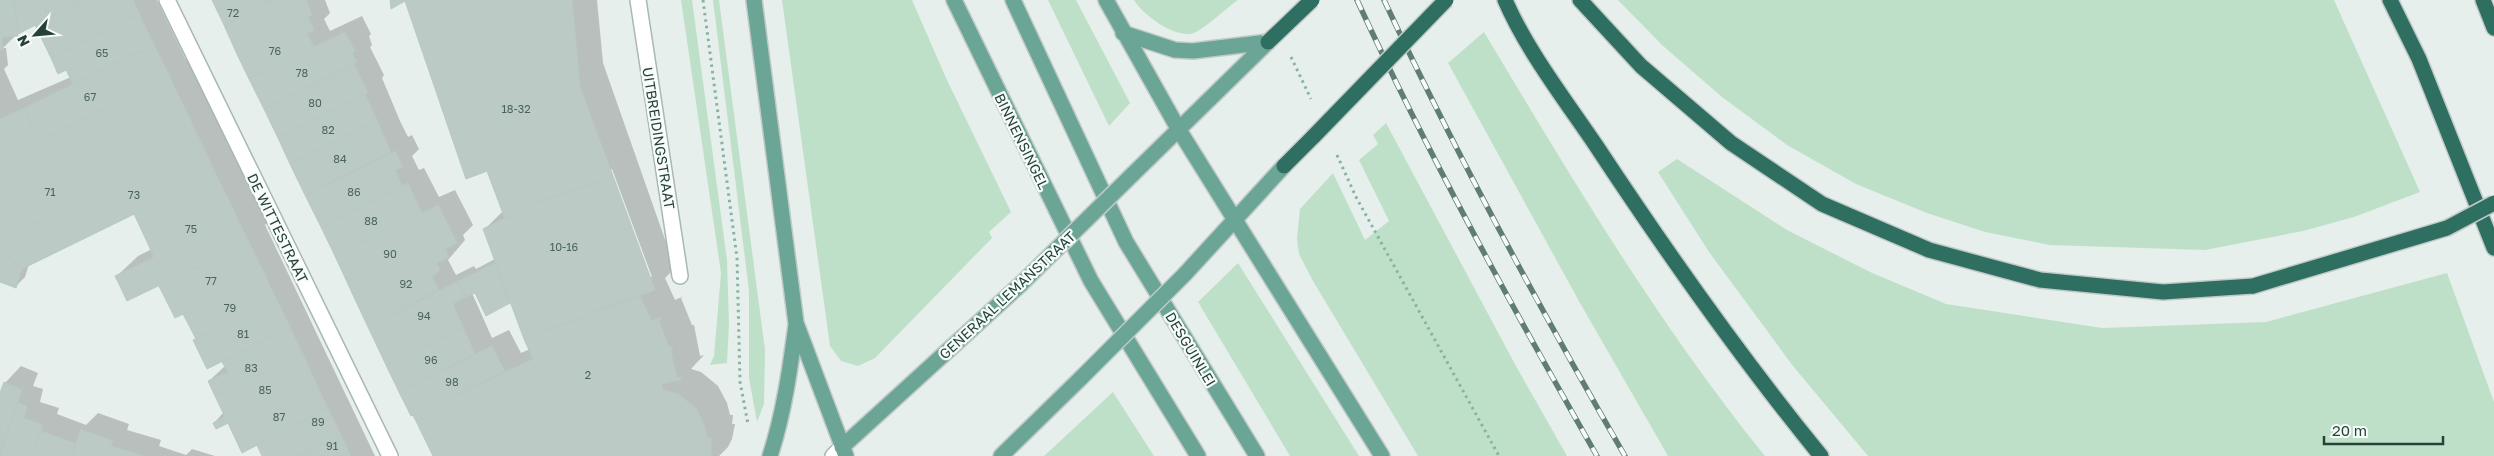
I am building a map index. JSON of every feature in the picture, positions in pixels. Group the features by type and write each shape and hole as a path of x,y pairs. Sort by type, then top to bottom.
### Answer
{"highway":[{"path":"1268,42 1312,0"},
{"path":"1284,166 1446,0"},
{"path":"1505,0 1544,69 1629,196 1723,329 1821,456"},
{"path":"1580,0 1641,66 1731,143 1822,204 1929,250 2040,280 2163,292 2253,286 2447,228 2494,203"},
{"path":"2390,0 2419,59 2494,248"},
{"path":"2483,0 2494,28"}],"main road":[{"path":"754,0 796,323 840,453"},
{"name":"BINNENSINGEL","path":"954,0 1091,281 1198,456"},
{"name":"DESGUINLEI","path":"1013,0 1126,242 1257,456"},
{"path":"1106,0 1123,33 1234,222 1382,456"},
{"path":"1123,33 1175,50 1194,51 1268,42"},
{"name":"GENERAAL LEMANSTRAAT","path":"840,453 1021,284 1268,42"},
{"path":"1001,456 1184,274 1284,166"},
{"path":"770,456 779,429 787,389 796,323"}],"street":[{"name":"DE WITTESTRAAT","path":"167,0 390,456"},
{"name":"UITBREIDINGSTRAAT","path":"638,0 680,276"}],"path":[{"path":"703,0 738,258 740,382 749,426"},
{"path":"1290,54 1315,107"},
{"path":"1336,152 1356,197 1499,456"}],"green space":[{"path":"681,0 692,0 727,260 729,324 727,363 710,365 714,356 721,273"},
{"path":"713,0 719,0 765,350 764,404 757,422 749,378 749,291"},
{"path":"782,0 912,0 946,78 1011,212 989,232 992,238 875,358 858,366 841,361 830,346"},
{"path":"1048,0 1076,0 1130,103 1109,126"},
{"path":"1134,0 1238,0 1198,31 1186,34 1169,29 1152,19"},
{"path":"1618,0 2334,0 2420,192 2354,217 2303,231 2205,250 2050,245 1985,232 1927,213 1856,184 1787,145 1722,97 1662,45"},
{"path":"1484,32 1583,195 1652,302 1726,406 1765,456 1668,456 1580,303 1448,63"},
{"path":"1386,123 1517,368 1567,456 1418,456 1313,281 1299,254 1297,238 1300,209 1333,173 1365,240 1389,221 1359,160 1378,144 1373,135"},
{"path":"1677,159 1787,230 1870,272 1946,304 2102,328 2266,322 2447,273 2494,402 2494,456 1868,456 1793,366 1709,252 1658,172"},
{"path":"1238,263 1359,456 1290,456 1198,302"},
{"path":"1113,392 1154,456 1044,456"}],"building":[{"path":"0,0 14,0 18,36 2,37 3,50 0,50"},
{"path":"14,0 45,0 47,19 18,34"},
{"path":"45,0 74,0 74,5 47,19"},
{"path":"74,0 84,0 74,5"},
{"path":"84,0 133,0 139,13 51,58 35,25"},
{"path":"212,0 273,0 224,25"},
{"path":"273,0 306,0 312,15 236,52 224,25"},
{"path":"390,0 572,0 580,87 613,176 538,202 505,219 487,171 466,179 405,1 391,9"},
{"path":"139,13 154,45 73,84 66,70 58,74 51,58"},
{"path":"308,17 314,30 307,34 314,47 249,79 236,52"},
{"path":"345,32 355,51 352,53 357,62 264,109 249,79"},
{"path":"154,45 170,77 39,142 24,108"},
{"path":"354,64 368,93 278,138 264,109"},
{"path":"170,77 201,142 0,240 0,119 24,108 39,142"},
{"path":"365,94 377,120 290,164 278,138"},
{"path":"377,120 391,152 305,195 290,164"},
{"path":"201,142 216,174 22,269 0,250 0,240"},
{"path":"395,151 403,167 395,170 402,186 321,227 305,195"},
{"path":"216,174 249,242 127,301 115,276 154,257 134,214"},
{"path":"613,176 655,290 524,339 483,229 538,202"},
{"path":"408,183 422,213 335,256 321,227"},
{"path":"438,205 457,243 353,295 335,256"},
{"path":"249,242 265,275 175,318 159,286"},
{"path":"445,249 449,257 437,263 440,270 432,277 439,290 368,327 353,295"},
{"path":"0,250 22,269 16,288 0,282"},
{"path":"495,263 510,303 486,316 475,293 466,297 458,281"},
{"path":"265,275 277,300 196,339 183,314"},
{"path":"458,281 466,297 453,304 463,327 386,365 368,327"},
{"path":"639,295 652,321 659,317 661,319 659,321 669,347 673,347 671,351 677,378 681,377 681,380 662,384 662,389 678,394 696,408 705,426 707,438 711,438 711,456 433,456 413,415 533,359 524,339"},
{"path":"277,300 290,327 207,369 193,340"},
{"path":"290,327 303,354 215,396 208,381 228,372 222,362"},
{"path":"463,327 475,354 399,392 386,365"},
{"path":"492,346 505,371 411,416 399,392"},
{"path":"303,354 315,381 216,429 213,423 225,417 215,396"},
{"path":"315,381 328,408 242,453 228,423"},
{"path":"4,382 22,390 0,452 0,393"},
{"path":"17,402 27,406 24,418 43,425 33,456 0,456"},
{"path":"328,408 341,435 295,456 262,456 257,445"},
{"path":"81,429 113,441 108,456 71,456"},
{"path":"41,431 75,443 71,456 33,456"},
{"path":"341,435 351,456 295,456"},
{"path":"111,446 144,456 108,456"}],"railway":[{"path":"1357,0 1442,174 1597,456"},
{"path":"1384,0 1440,116 1500,231 1561,344 1625,456"}]}
